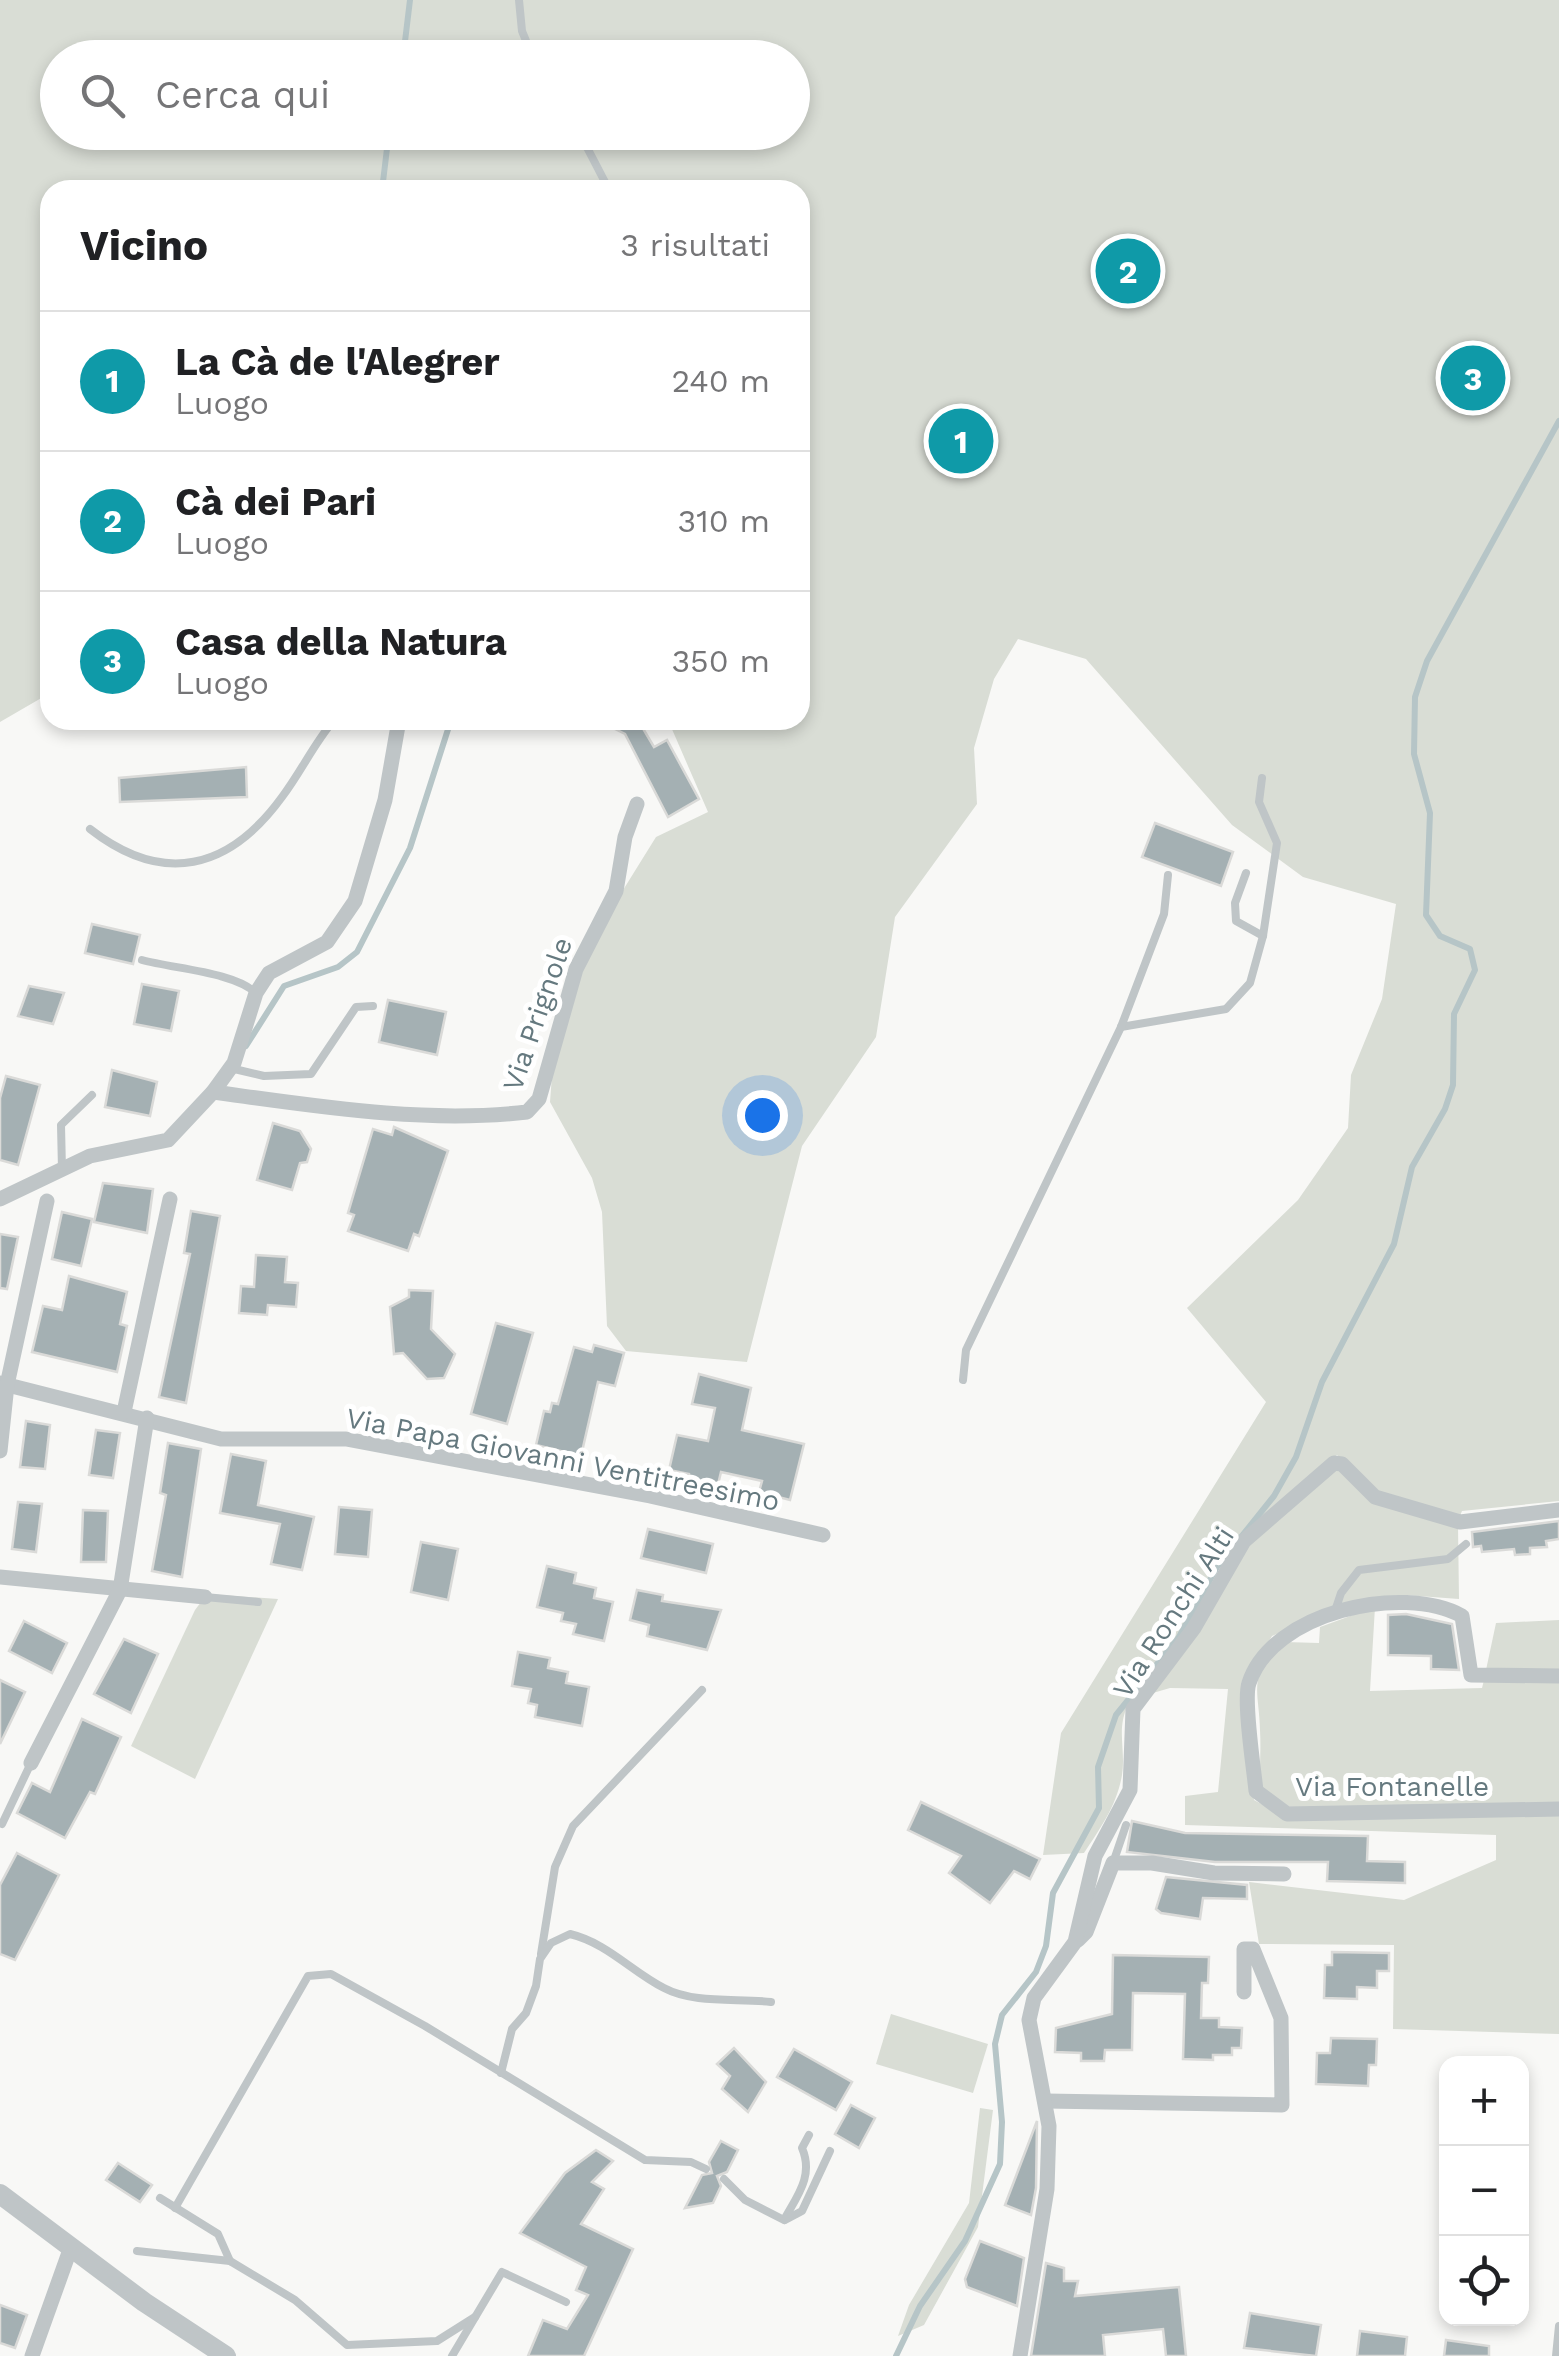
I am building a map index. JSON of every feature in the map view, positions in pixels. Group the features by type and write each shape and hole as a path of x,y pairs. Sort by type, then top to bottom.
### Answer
{"street":[{"path":"0,1200 90,1156 130,1152 168,1140 213,1092 230,1068 256,993 269,972 328,942 354,901 385,800 397,730"},
{"name":"Via Prignole","path":"213,1092 334,1108 430,1114 528,1112 539,1100 585,944 616,891 625,837 637,804"},
{"path":"124,1412 170,1200"},
{"path":"0,1451 4,1384 47,1202"},
{"name":"Via Papa Giovanni Ventitreesimo","path":"4,1384 221,1439 346,1439 650,1496 822,1535"},
{"path":"31,1763 120,1590 148,1418"},
{"name":"Via Ronchi Alti","path":"1020,2356 1047,2189 1046,2101 1029,2020 1034,1998 1074,1942 1095,1856 1130,1790 1133,1708 1194,1628 1244,1540 1339,1462 1375,1497 1460,1522 1559,1510"},
{"path":"0,1577 205,1597"},
{"name":"Via Fontanelle","path":"1559,1676 1471,1674 1462,1616 1439,1603 1355,1606 1278,1638 1248,1684 1256,1792 1287,1814 1559,1809"},
{"path":"1074,1942 1086,1932 1112,1863 1152,1863 1214,1873 1284,1874"},
{"path":"1046,2101 1282,2105 1281,2018 1253,1950 1244,1950 1244,1992"},
{"path":"0,2194 226,2356"},
{"path":"32,2356 71,2247"}],"lane":[{"path":"519,0 525,40"},
{"path":"588,150 604,180"},
{"path":"90,829 119,851 158,864 186,866 215,857 259,826 327,730"},
{"path":"1121,1028 1226,1009 1250,983 1263,936 1278,843 1258,802 1262,778"},
{"path":"1246,873 1233,912 1236,921 1263,936"},
{"path":"963,1380 966,1350 1121,1028 1164,914 1168,875"},
{"path":"142,960 204,976 222,975 244,981 256,993"},
{"path":"230,1068 264,1076 310,1074 356,1007 372,1006"},
{"path":"62,1170 61,1126 92,1095"},
{"path":"1334,1615 1341,1593 1359,1570 1448,1559 1466,1544"},
{"path":"205,1597 258,1602"},
{"path":"501,2073 512,2029 526,2013 536,1986 555,1867 572,1826 702,1690"},
{"path":"2,1824 31,1763"},
{"path":"1112,1863 1126,1825"},
{"path":"540,1958 551,1943 570,1934 592,1939 666,1989 697,1998 771,2002"},
{"path":"175,2208 308,1976 331,1974 645,2160 691,2162 706,2169"},
{"path":"784,2220 808,2171 802,2148 808,2135"},
{"path":"784,2220 802,2211 830,2151"},
{"path":"724,2179 745,2200 784,2220"},
{"path":"160,2198 218,2234 230,2261"},
{"path":"137,2251 230,2261 295,2300 346,2345 437,2341 474,2318"},
{"path":"452,2356 502,2272 566,2302"},
{"path":"1556,2356 1559,2326"}],"shaded area":[{"path":"0,0 1559,0 1559,1501 1462,1511 1459,1518 1376,1494 1337,1455 1254,1529 1269,1502 1208,1579 1188,1628 1128,1705 1123,1723 1120,1786 1084,1853 1043,1855 1061,1733 1266,1402 1187,1308 1298,1200 1348,1128 1351,1075 1382,999 1396,904 1303,877 1232,825 1086,659 1018,639 994,679 974,748 977,804 895,917 876,1037 802,1146 747,1362 626,1351 607,1326 602,1212 592,1178 550,1102 552,1075 586,952 610,911 656,837 708,812 672,730 810,730 810,180 40,180 40,699 0,722"},
{"path":"1337,1468 1373,1501 1458,1526 1459,1599 1405,1595 1341,1606 1272,1636 1244,1682 1254,1800 1285,1817 1559,1815 1559,2034 1393,2029 1394,1945 1259,1944 1249,1882 1404,1900 1496,1860 1496,1835 1185,1825 1185,1796 1218,1792 1228,1689 1170,1688 1153,1693 1246,1541"},
{"path":"207,1594 278,1599 195,1779 131,1746 195,1610"},
{"path":"1375,1607 1370,1691 1482,1688 1484,1680 1559,1682 1559,1804 1294,1810 1259,1787 1257,1693 1264,1664 1285,1642 1319,1643 1320,1627"},
{"path":"1559,1620 1559,1670 1486,1670 1496,1623"},
{"path":"891,2014 988,2044 973,2093 876,2064"},
{"path":"980,2108 993,2110 978,2227 924,2325 898,2336 909,2305 969,2203"}],"building":[{"path":"1118,252 1149,265 1138,290 1107,277"},
{"path":"1471,357 1489,365 1474,399 1456,392"},
{"path":"951,422 982,435 971,460 940,447"},
{"path":"617,730 644,730 654,747 667,740 699,799 668,817 625,734"},
{"path":"246,767 247,797 120,802 119,778"},
{"path":"1155,823 1233,852 1221,886 1142,857"},
{"path":"92,924 140,935 133,964 85,953"},
{"path":"142,984 179,991 171,1031 134,1024"},
{"path":"29,986 64,993 53,1024 18,1016"},
{"path":"388,1000 446,1012 437,1055 379,1042"},
{"path":"112,1070 157,1082 150,1116 105,1107"},
{"path":"6,1076 40,1085 18,1165 0,1160 0,1098"},
{"path":"273,1123 300,1131 311,1149 307,1162 300,1163 292,1190 257,1180"},
{"path":"394,1127 448,1151 419,1236 414,1234 408,1251 348,1231 354,1215 348,1213 373,1129 392,1135"},
{"path":"103,1183 153,1189 147,1233 94,1222"},
{"path":"191,1211 220,1216 186,1403 159,1397 190,1254 184,1253"},
{"path":"62,1212 92,1219 81,1266 52,1259"},
{"path":"0,1234 18,1237 7,1289 0,1288"},
{"path":"256,1255 287,1257 285,1282 298,1283 296,1307 268,1305 267,1315 239,1313 241,1286 254,1287"},
{"path":"69,1276 127,1292 120,1324 127,1326 117,1372 32,1352 43,1306 62,1310"},
{"path":"409,1290 433,1291 431,1329 455,1354 444,1378 427,1379 403,1353 394,1354 390,1307 409,1297"},
{"path":"496,1323 533,1333 507,1424 471,1414"},
{"path":"594,1345 624,1353 615,1386 598,1382 581,1456 536,1445 544,1411 550,1412 552,1403 558,1404 574,1347 592,1352"},
{"path":"699,1374 751,1388 742,1430 804,1444 790,1500 759,1492 762,1481 721,1472 716,1493 690,1488 689,1474 669,1470 677,1435 708,1441 715,1408 692,1404"},
{"path":"26,1421 50,1425 45,1469 20,1467"},
{"path":"96,1430 120,1433 113,1478 89,1475"},
{"path":"168,1443 201,1449 182,1577 152,1571 166,1495 160,1493"},
{"path":"231,1454 266,1461 258,1505 314,1517 302,1570 271,1564 280,1524 220,1513"},
{"path":"18,1502 42,1504 36,1552 12,1549"},
{"path":"339,1507 372,1510 368,1557 335,1554"},
{"path":"83,1510 108,1511 106,1562 81,1562"},
{"path":"1559,1521 1559,1539 1546,1541 1547,1547 1530,1548 1530,1554 1515,1555 1514,1549 1482,1552 1481,1546 1473,1547 1472,1532"},
{"path":"648,1529 713,1544 706,1573 641,1558"},
{"path":"421,1542 458,1549 448,1600 411,1592"},
{"path":"547,1566 576,1573 574,1583 596,1588 594,1598 613,1602 604,1641 573,1634 576,1624 561,1621 563,1613 537,1607"},
{"path":"637,1590 663,1595 662,1601 721,1610 707,1650 647,1636 649,1625 630,1620"},
{"path":"1406,1614 1452,1624 1459,1670 1431,1669 1431,1656 1388,1655 1388,1615"},
{"path":"24,1621 67,1643 52,1673 9,1651"},
{"path":"124,1639 158,1654 131,1713 94,1694"},
{"path":"518,1652 550,1658 548,1668 568,1672 566,1683 589,1687 582,1726 535,1717 537,1705 528,1703 531,1689 512,1686"},
{"path":"0,1680 25,1692 0,1744"},
{"path":"82,1719 121,1737 95,1794 90,1792 65,1838 17,1813 32,1783 50,1792"},
{"path":"921,1802 1040,1859 1030,1879 1014,1871 990,1903 949,1873 961,1856 908,1830"},
{"path":"1132,1821 1185,1833 1368,1836 1367,1861 1405,1862 1405,1883 1327,1881 1328,1862 1215,1862 1127,1852"},
{"path":"17,1853 59,1875 15,1960 0,1954 0,1885"},
{"path":"1166,1877 1247,1885 1247,1899 1203,1898 1200,1919 1161,1913 1156,1909"},
{"path":"1332,1952 1389,1953 1389,1971 1377,1971 1377,1988 1357,1987 1357,1999 1324,1998 1325,1965 1332,1965"},
{"path":"1113,1955 1209,1957 1208,1983 1202,1983 1201,2018 1219,2018 1219,2027 1242,2028 1241,2048 1232,2048 1232,2055 1213,2055 1213,2060 1183,2059 1185,1994 1133,1993 1132,2050 1105,2050 1104,2061 1081,2061 1081,2053 1055,2052 1056,2028 1112,2014"},
{"path":"1331,2038 1377,2039 1376,2065 1369,2065 1368,2086 1316,2084 1317,2053 1330,2053"},
{"path":"734,2048 766,2082 748,2112 722,2089 730,2076 717,2064"},
{"path":"794,2049 852,2082 836,2110 777,2077"},
{"path":"851,2105 875,2118 859,2148 835,2134"},
{"path":"1037,2121 1036,2188 1031,2215 1005,2205"},
{"path":"721,2141 738,2150 727,2172 717,2176 721,2186 713,2203 685,2208 702,2175 712,2173 709,2162"},
{"path":"596,2150 613,2161 592,2182 604,2189 581,2224 633,2249 584,2356 528,2356 543,2320 567,2329 588,2295 576,2290 586,2267 520,2233 565,2173"},
{"path":"118,2163 152,2185 140,2202 106,2180"},
{"path":"980,2241 1024,2258 1017,2306 967,2287 965,2279"},
{"path":"1046,2263 1064,2268 1064,2281 1078,2281 1075,2296 1179,2287 1186,2356 1166,2356 1163,2329 1103,2335 1105,2356 1031,2356"},
{"path":"0,2305 27,2315 15,2348 0,2343"},
{"path":"1250,2313 1321,2325 1316,2356 1244,2348"},
{"path":"1360,2331 1407,2337 1405,2356 1357,2356"},
{"path":"1446,2340 1489,2346 1489,2356 1444,2356"}],"waterway":[{"path":"405,40 410,0"},
{"path":"383,180 387,150"},
{"path":"896,2356 920,2306 965,2241 1000,2164 1002,2122 995,2044 1002,2015 1036,1972 1046,1946 1053,1893 1099,1808 1098,1767 1116,1715 1179,1637 1217,1567 1274,1496 1296,1457 1322,1382 1394,1244 1412,1167 1445,1109 1453,1085 1454,1014 1475,970 1470,949 1440,936 1426,915 1430,813 1414,754 1415,697 1427,661 1559,421"},
{"path":"246,1046 284,986 338,967 357,952 410,848 448,730"}],"place":[{"name":"Cà dei Pari","path":"1128,271"},
{"name":"Casa della Natura","path":"1473,378"},
{"name":"La Cà de l'Alegrer","path":"961,441"}]}
